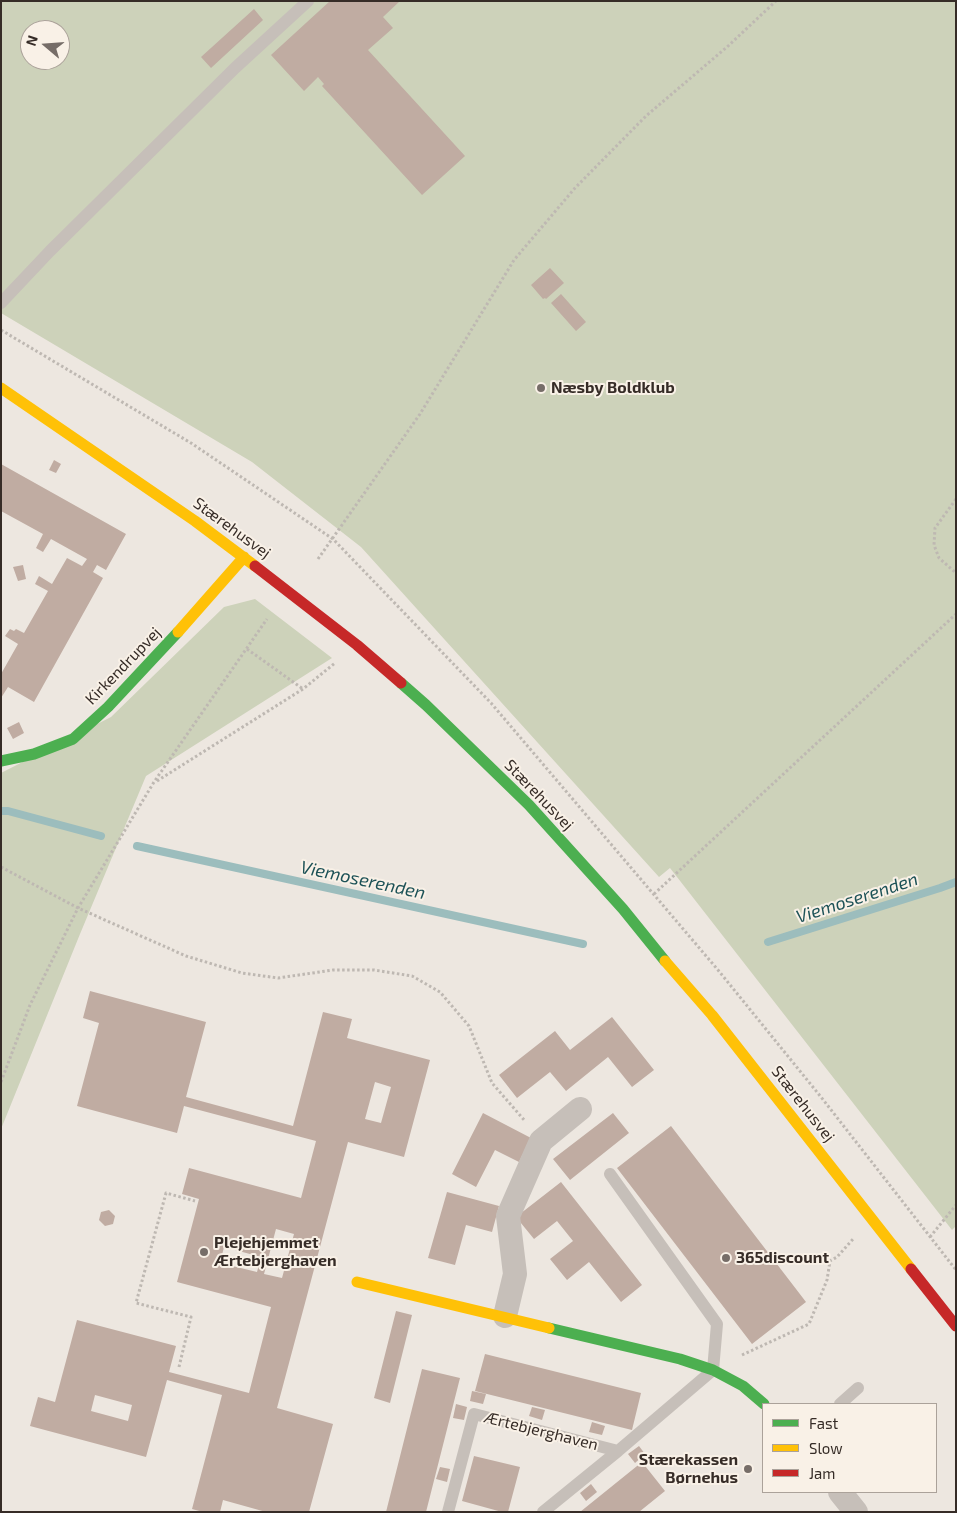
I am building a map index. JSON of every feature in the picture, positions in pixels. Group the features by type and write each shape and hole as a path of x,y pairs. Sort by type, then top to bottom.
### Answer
{"street":[{"name":"Stærehusvej","path":"1,388 195,521 244,557 356,645 426,705 528,806 623,909 712,1014 956,1326"},
{"name":"Kirkendrupvej","path":"1,761 34,754 73,739 108,707 162,650 244,557"},
{"path":"505,1316 515,1274 508,1216 541,1141 580,1109"},
{"path":"357,1282 680,1359 713,1370 743,1386 763,1403"},
{"path":"841,1493 856,1512"}],"lane":[{"path":"1,303 50,251 228,75 308,1"},
{"path":"610,1174 717,1324 713,1370"},
{"name":"Ærtebjerghaven","path":"543,1512 713,1370"},
{"path":"841,1403 858,1388"},
{"name":"Ærtebjerghaven","path":"448,1512 474,1414 618,1451"}],"path":[{"path":"318,559 420,414 514,260 575,188 646,116 727,47 776,1"},
{"path":"956,499 935,528 934,545 939,558 956,574"},
{"path":"654,894 956,614"},
{"path":"1,1082 30,1005 78,908 154,782 267,619"},
{"path":"154,782 303,689 356,645"},
{"path":"247,649 303,689"},
{"path":"1,867 78,908 186,956 242,973 278,978 333,970 374,970 412,976 440,992 470,1026 492,1083 541,1141"},
{"path":"179,1368 191,1317 136,1304 166,1193 195,1201"},
{"path":"930,1237 956,1205"},
{"path":"713,1370 749,1351 809,1324 827,1280 830,1262"}],"green space":[{"name":"Næsby Boldklub","path":"1,1 956,1 956,1226 952,1230 670,868 659,877 361,547 252,462 1,313"},
{"path":"255,599 332,658 146,776 1,1129 1,773 111,717 224,607"}],"building":[{"path":"330,1 400,1 383,17 393,28 368,50 465,156 422,195 322,86 324,84 318,77 304,91 271,55"},
{"path":"254,9 263,20 211,68 201,57"},
{"path":"550,268 564,283 546,299 543,299 531,285"},
{"path":"561,294 586,322 576,331 551,303"},
{"path":"54,460 61,464 56,473 49,470"},
{"path":"1,464 126,534 106,570 97,565 93,572 103,578 34,702 8,687 1,698 1,674 18,644 5,636 10,629 14,631 16,629 24,633 48,591 35,584 39,576 52,584 67,558 82,566 87,559 51,539 43,552 36,548 43,534 1,511"},
{"path":"23,565 26,579 18,581 13,567"},
{"path":"19,722 24,733 13,739 7,728"},
{"name":"Plejehjemmet Ærtebjerghaven","path":"90,991 206,1022 186,1097 293,1126 323,1012 352,1019 347,1038 430,1060 404,1157 348,1142 277,1408 333,1424 309,1512 266,1512 223,1500 220,1512 203,1512 192,1509 222,1395 167,1380 146,1457 30,1426 38,1397 55,1402 77,1320 176,1346 169,1372 249,1393 271,1307 177,1282 199,1199 182,1194 189,1168 301,1198 316,1141 184,1106 177,1133 77,1106 99,1023 83,1018","holes":["375,1082 391,1087 381,1123 365,1119","276,1229 294,1234 282,1278 264,1274","224,1247 261,1257 257,1272 220,1263","95,1395 132,1405 128,1421 91,1411"]},
{"path":"612,1017 654,1070 632,1087 608,1057 566,1091 550,1072 517,1098 499,1075 555,1031 570,1050"},
{"path":"483,1113 531,1138 519,1162 495,1150 476,1187 452,1174"},
{"path":"613,1113 629,1133 570,1180 553,1159"},
{"path":"671,1126 806,1302 752,1344 617,1168"},
{"path":"561,1182 642,1285 621,1302 589,1262 567,1280 550,1259 573,1241 557,1221 534,1239 516,1217"},
{"path":"447,1192 499,1206 492,1232 466,1225 455,1265 428,1258"},
{"path":"109,1210 115,1216 113,1224 105,1226 99,1220 101,1212"},
{"path":"396,1311 412,1315 390,1403 374,1398"},
{"path":"485,1354 641,1393 632,1430 475,1391"},
{"path":"422,1369 460,1378 426,1512 386,1512"},
{"path":"472,1391 486,1394 483,1404 470,1401"},
{"path":"456,1404 467,1407 464,1420 453,1418"},
{"path":"532,1407 545,1410 542,1420 529,1416"},
{"path":"592,1422 605,1426 602,1435 589,1432"},
{"path":"639,1446 645,1454 635,1463 628,1454"},
{"path":"474,1456 520,1467 508,1512 462,1501"},
{"path":"642,1462 665,1491 639,1512 580,1512"},
{"path":"440,1467 450,1469 447,1482 436,1479"},
{"path":"591,1484 597,1492 586,1501 580,1493"}],"waterway":[{"name":"Viemoserenden","path":"1,811 8,811 101,836"},
{"name":"Viemoserenden","path":"137,846 583,944"},
{"name":"Viemoserenden","path":"768,942 956,882"}],"traffic: fast":[{"path":"1,761 34,754 73,739 108,707 178,632"},
{"path":"401,683 529,805 623,909 665,961"},
{"path":"549,1328 680,1359 713,1370 743,1386 763,1403"}],"traffic: slow":[{"path":"1,388 195,521 255,566"},
{"path":"178,632 244,557"},
{"path":"665,961 712,1015 911,1269"},
{"path":"357,1282 549,1328"}],"traffic: jam":[{"path":"255,566 357,645 401,683"},
{"path":"911,1269 956,1326"}],"place":[{"name":"Næsby Boldklub","path":"541,388"},
{"name":"Plejehjemmet Ærtebjerghaven","path":"204,1252"},
{"name":"365discount","path":"726,1258"},
{"name":"Stærekassen Børnehus","path":"748,1469"}]}
